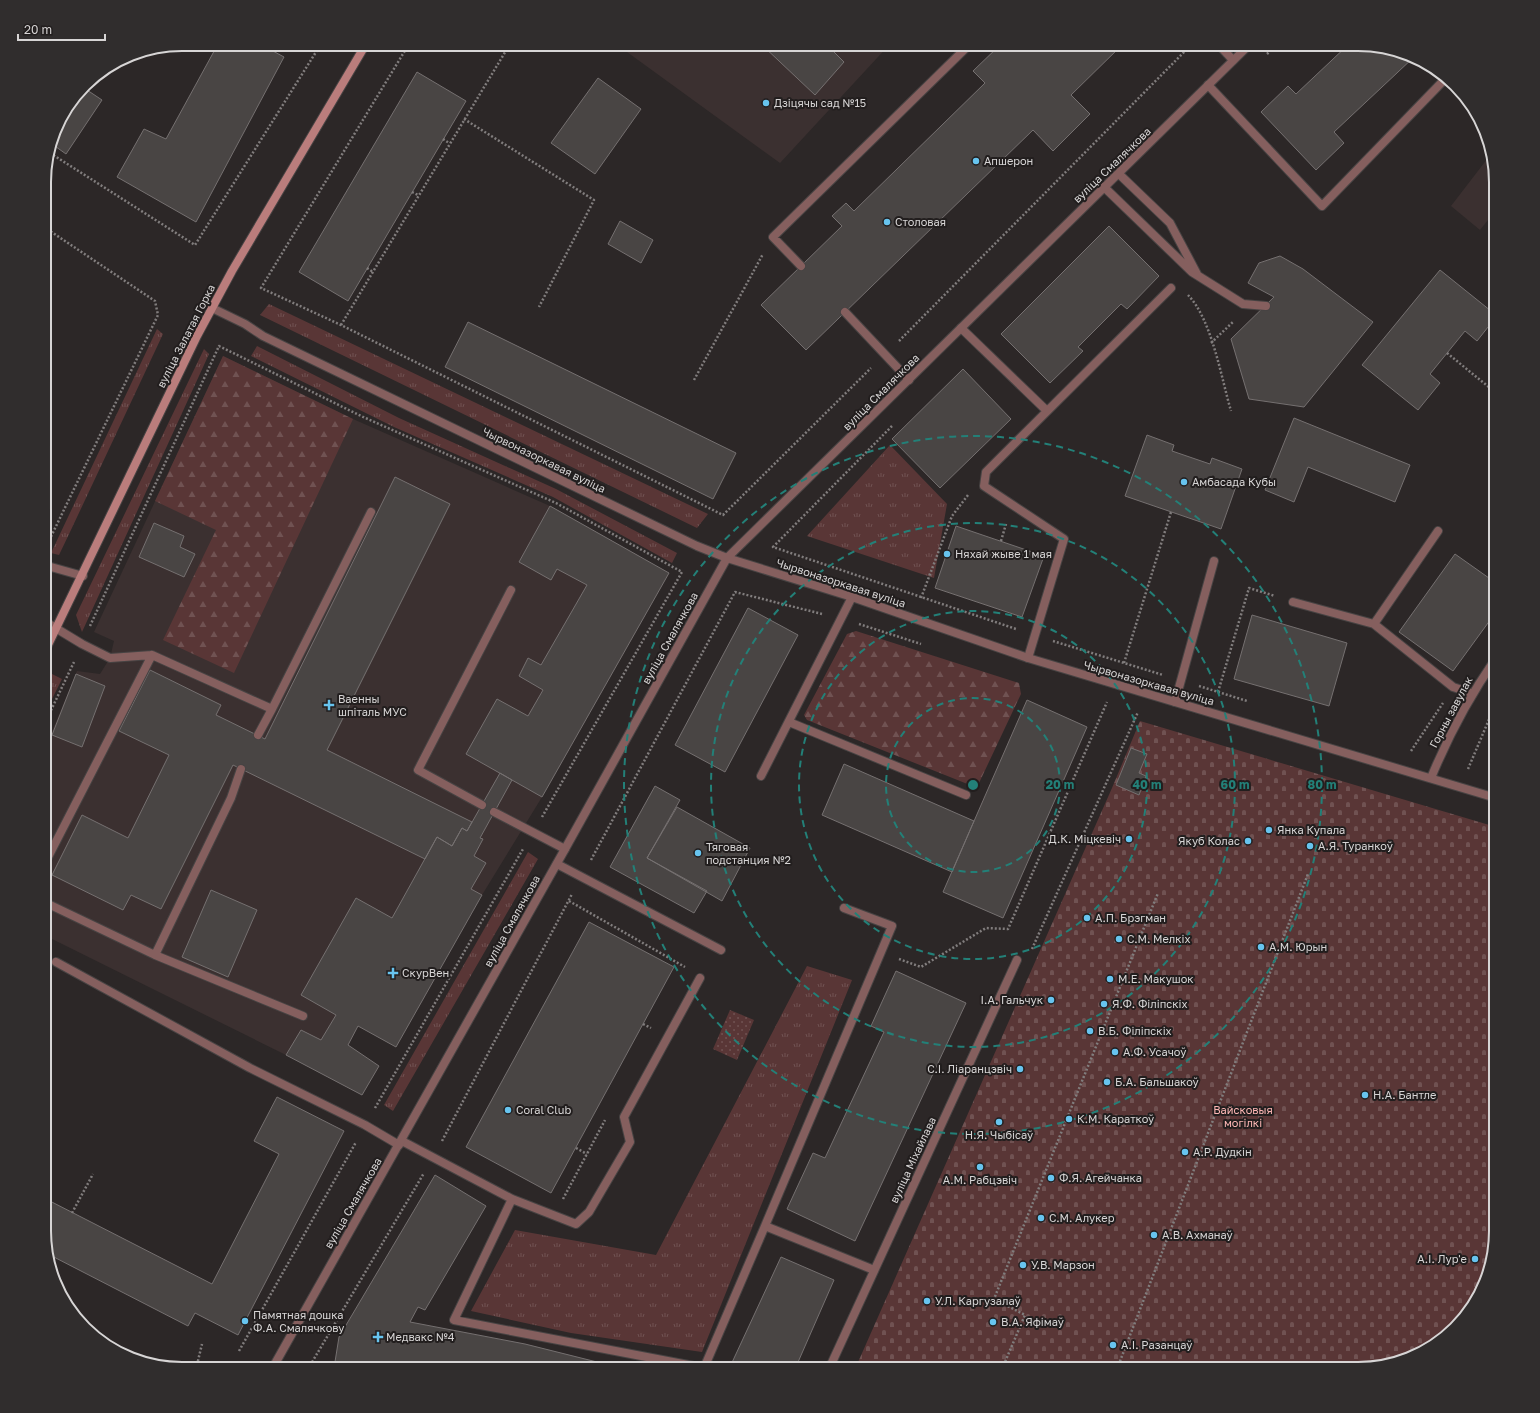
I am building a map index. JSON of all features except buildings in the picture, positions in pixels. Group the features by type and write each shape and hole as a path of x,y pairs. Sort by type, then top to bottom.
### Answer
{"street":[{"name":"вуліца Залатая Горка","path":"51,638 83,576 197,336 232,271 362,51"},
{"path":"801,266 773,237 963,51"},
{"path":"1225,51 1233,60"},
{"name":"вуліца Смалячкова","path":"276,1362 401,1143 727,558 1243,51"},
{"path":"1208,85 1322,206 1442,82"},
{"path":"1119,174 1170,223 1199,277"},
{"path":"1104,187 1185,266 1199,277 1243,304 1266,306"},
{"path":"1028,658 1064,539 984,486 986,472 1171,288"},
{"name":"Чырвоназоркавая вуліца","path":"212,308 245,324 263,336 421,413 697,546 727,558 852,597 1028,658 1489,796"},
{"path":"845,312 909,380"},
{"path":"961,328 1047,411"},
{"path":"258,735 370,512"},
{"path":"1374,624 1438,531"},
{"path":"1175,702 1214,562"},
{"path":"51,567 83,576"},
{"path":"482,805 418,770 511,590"},
{"path":"762,776 852,597"},
{"path":"1293,602 1374,624 1453,687 1471,693"},
{"path":"51,625 82,644 110,658 152,655 272,709"},
{"path":"51,851 152,655"},
{"name":"Горны завулак","path":"1431,778 1445,744 1471,693 1489,668"},
{"path":"789,722 966,795"},
{"path":"154,955 231,798 241,769"},
{"path":"494,812 532,834 565,849"},
{"path":"557,864 721,950"},
{"path":"51,905 154,955 303,1016"},
{"path":"707,1362 892,926 844,908"},
{"name":"вуліца Міхайлава","path":"832,1362 1018,960"},
{"path":"56,962 250,1068 401,1143 434,1157 512,1199 576,1224 589,1212 630,1142 624,1117 700,978"},
{"path":"512,1199 454,1320 673,1362"},
{"path":"764,1226 874,1270"}],"path":[{"path":"54,156 195,245 317,51"},
{"path":"405,51 261,288 341,325 723,515 885,355 1185,51"},
{"path":"341,325 449,143 506,51"},
{"path":"1266,55 1270,51"},
{"path":"464,119 594,200 539,307"},
{"path":"443,139 449,143"},
{"path":"412,192 418,195"},
{"path":"51,231 155,301 158,315 51,537"},
{"path":"694,380 773,237"},
{"path":"367,268 373,272"},
{"path":"1212,343 1250,305"},
{"path":"51,710 219,346 361,416 556,503 682,572 365,1125 239,1351"},
{"path":"1447,353 1489,387"},
{"path":"893,425 773,547 1035,636 1248,701"},
{"path":"921,598 952,516 986,472"},
{"path":"1117,685 1171,512"},
{"path":"1218,692 1249,588 1293,602"},
{"path":"312,1362 434,1157 581,877 735,592 842,619 925,645"},
{"path":"1099,700 1113,704"},
{"path":"882,952 921,967 986,928 1008,929 1107,702"},
{"path":"1132,710 1145,714"},
{"path":"1468,769 1489,720"},
{"path":"1404,749 1412,752"},
{"path":"1120,1362 1308,874"},
{"path":"1005,1362 1025,1315 994,1299 1158,893"},
{"path":"569,901 685,966 682,973"},
{"path":"643,1024 652,1029 656,1022"},
{"path":"562,1201 608,1112"},
{"path":"576,1148 587,1154"},
{"path":"72,1213 93,1174"},
{"path":"198,1362 202,1344"}],"shaded area":[{"name":"Дзіцячы сад №15","path":"626,51 884,51 780,163"},
{"path":"1487,159 1489,174 1489,219 1480,230 1451,206"},
{"name":"Ваенны шпіталь МУС","path":"223,356 353,419 550,506 669,573 542,797 482,895 358,1026 348,1045 379,1066 362,1095 286,1055 51,938 51,734 77,671 100,674 110,658 114,641 94,632"}],"green space":[{"path":"269,304 708,514 697,528 260,315"},
{"path":"157,329 163,334 70,532 59,555 51,553"},
{"path":"257,346 399,418 556,489 677,553 672,563 553,497 394,427 251,356"},
{"path":"204,349 209,354 82,632 76,615"},
{"path":"223,356 353,419 234,673 163,640 216,530 155,501"},
{"path":"890,445 947,504 934,578 807,536"},
{"path":"856,631 1019,683 1021,694 979,783 970,785 807,720 804,715 847,634"},
{"path":"52,674 62,679 51,701"},
{"name":"Вайсковыя могілкі","path":"1140,721 1489,825 1488,1248 1479,1281 1467,1304 1451,1324 1431,1340 1408,1352 1392,1358 1358,1362 858,1362 1112,788"},
{"path":"528,852 538,859 393,1111 384,1105"},
{"path":"807,966 852,980 702,1352 571,1333 471,1311 515,1230 656,1255"},
{"path":"730,1010 754,1020 737,1060 713,1049"}],"place":[{"name":"Дзіцячы сад №15","path":"766,103"},
{"name":"Апшерон","path":"976,161"},
{"name":"Столовая","path":"887,222"},
{"name":"Амбасада Кубы","path":"1184,482"},
{"name":"Няхай жыве 1 мая","path":"947,554"},
{"name":"Ваенны шпіталь МУС","path":"329,705"},
{"name":"Янка Купала","path":"1269,830"},
{"name":"Д.К. Міцкевіч","path":"1129,839"},
{"name":"Якуб Колас","path":"1248,841"},
{"name":"А.Я. Туранкоў","path":"1310,846"},
{"name":"Тяговая подстанция №2","path":"698,853"},
{"name":"А.П. Брэгман","path":"1087,918"},
{"name":"С.М. Мелкіх","path":"1119,939"},
{"name":"А.М. Юрын","path":"1261,947"},
{"name":"СкурВен","path":"393,973"},
{"name":"М.Е. Макушок","path":"1110,979"},
{"name":"І.А. Гальчук","path":"1051,1000"},
{"name":"Я.Ф. Філіпскіх","path":"1104,1004"},
{"name":"В.Б. Філіпскіх","path":"1090,1031"},
{"name":"А.Ф. Усачоў","path":"1115,1052"},
{"name":"С.І. Ліаранцэвіч","path":"1020,1069"},
{"name":"Б.А. Бальшакоў","path":"1107,1082"},
{"name":"Н.А. Бантле","path":"1365,1095"},
{"name":"Coral Club","path":"508,1110"},
{"name":"К.М. Караткоў","path":"1069,1119"},
{"name":"Н.Я. Чыбісаў","path":"999,1122"},
{"name":"А.Р. Дудкін","path":"1185,1152"},
{"name":"А.М. Рабцэвіч","path":"980,1167"},
{"name":"Ф.Я. Агейчанка","path":"1051,1178"},
{"name":"С.М. Алукер","path":"1041,1218"},
{"name":"А.В. Ахманаў","path":"1154,1235"},
{"name":"А.І. Лур'е","path":"1475,1259"},
{"name":"У.В. Марзон","path":"1023,1265"},
{"name":"У.Л. Каргузалаў","path":"927,1301"},
{"name":"Памятная дошка Ф.А. Смалячкову","path":"245,1321"},
{"name":"В.А. Яфімаў","path":"993,1322"},
{"name":"Медвакс №4","path":"378,1337"},
{"name":"А.І. Разанцаў","path":"1113,1345"}]}
